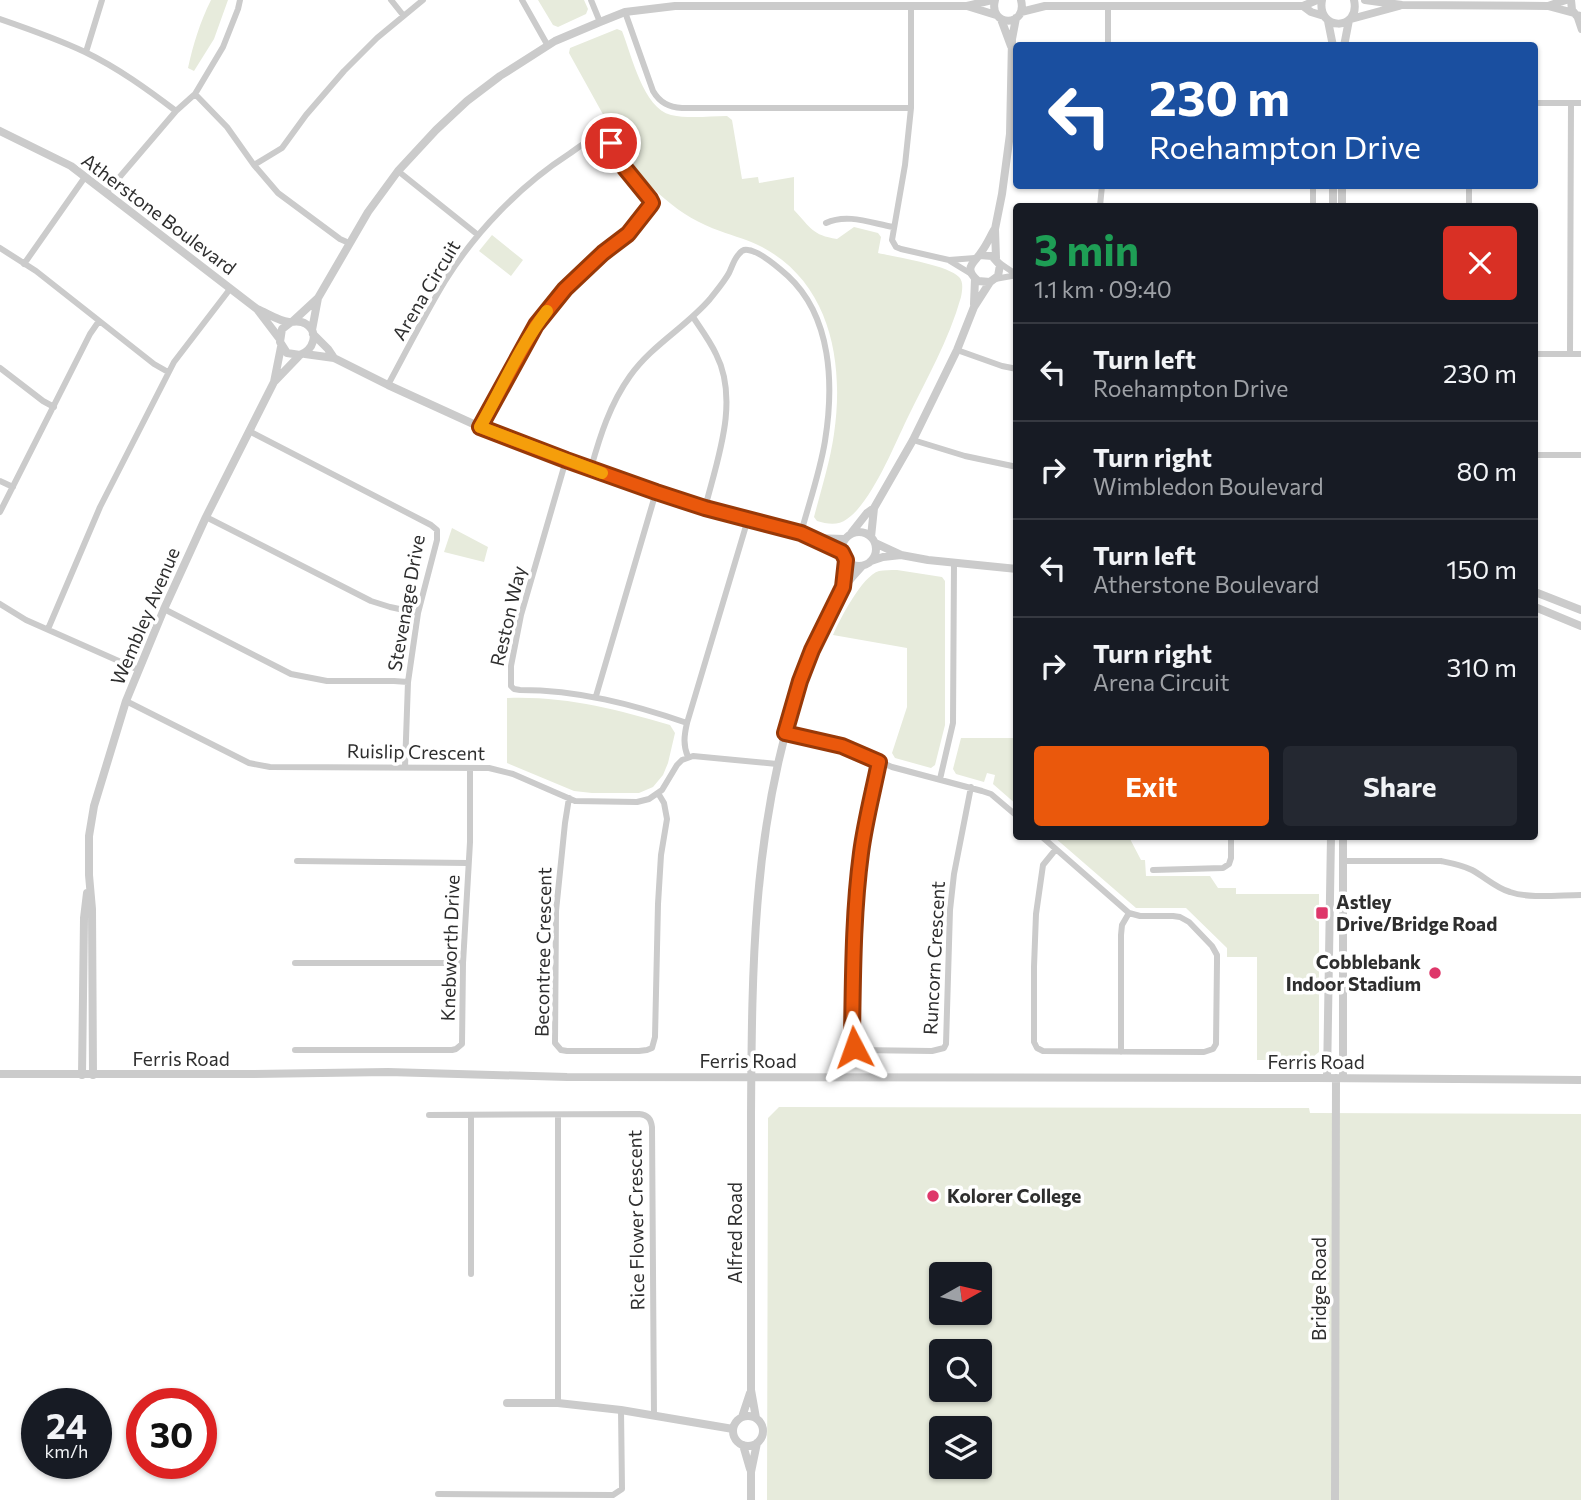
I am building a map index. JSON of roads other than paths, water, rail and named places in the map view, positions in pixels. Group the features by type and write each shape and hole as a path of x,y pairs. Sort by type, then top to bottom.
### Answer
{"street":[{"path":"86,52 102,0"},
{"path":"106,193 176,111 195,94 223,47 240,0"},
{"path":"391,0 403,15"},
{"path":"254,166 282,148 344,71 376,39 423,0"},
{"path":"522,0 548,46"},
{"path":"591,0 600,22"},
{"path":"967,6 993,0 994,9 1012,49"},
{"path":"843,587 842,543 874,508 913,440 957,350 974,307 1000,269 995,229 1010,134 1012,38 1021,0"},
{"path":"1026,0 1045,6 1303,6 1320,0 1326,18 1332,23 1341,24 1402,2"},
{"path":"1346,42 1355,10 1354,0"},
{"path":"1365,0 1548,6 1577,15"},
{"path":"1548,6 1569,0 1581,30"},
{"path":"862,566 853,565 844,556 801,533 656,492 480,427 334,358 287,353 280,342 282,329 318,298 368,212 398,172 436,130 467,101 500,76 548,46 600,22 625,12 675,3 842,2 911,6 924,3 967,6 1008,21 1045,6"},
{"path":"911,6 911,108 905,165 892,240 896,247 949,260 982,282 1013,276"},
{"path":"1108,6 1108,42"},
{"path":"1303,6 1326,18"},
{"path":"625,12 653,91 661,102 667,105 682,108 911,108"},
{"path":"1326,18 1332,42"},
{"path":"0,19 86,52 125,74 176,111"},
{"path":"195,94 227,127 254,166 278,193 349,243"},
{"path":"1538,103 1581,103"},
{"path":"1570,354 1571,103"},
{"name":"Atherstone Boulevard","path":"0,131 71,166 257,309 292,322"},
{"name":"Arena Circuit","path":"388,385 446,279 478,235 500,211 561,159 592,139 603,136 652,203 628,234 582,271 536,325 480,427"},
{"path":"398,172 478,235"},
{"path":"24,264 85,177"},
{"path":"826,223 845,218 893,227"},
{"path":"974,307 971,264 995,229"},
{"path":"0,248 154,364 169,372"},
{"path":"591,468 609,413 631,375 654,348 693,317 717,290 740,253 748,250 755,252 775,264 794,282 810,303 825,346 828,419 820,464 801,533"},
{"path":"949,260 989,254 1013,272"},
{"path":"48,629 100,508 177,356 230,289"},
{"path":"303,354 311,348 314,339 312,332 318,298"},
{"name":"Atherstone Boulevard","path":"257,309 280,342"},
{"path":"693,317 717,355 726,398 725,428 705,508"},
{"path":"0,512 99,321"},
{"path":"292,322 302,322 334,358"},
{"name":"Wembley Avenue","path":"274,382 280,342"},
{"path":"957,350 1013,368"},
{"name":"Wembley Avenue","path":"93,1075 89,836 94,806 126,701 206,517 274,382 303,354"},
{"path":"1538,354 1581,354"},
{"path":"0,368 54,407"},
{"name":"Stevenage Drive","path":"249,430 437,530 437,540 418,613 408,682 405,767"},
{"path":"913,440 965,456 1013,466"},
{"path":"1538,455 1581,455"},
{"name":"Reston Way","path":"566,460 521,615 511,666 511,685 514,689 596,696 687,723"},
{"path":"0,481 13,487"},
{"path":"596,696 656,492"},
{"path":"871,561 875,554 874,508"},
{"path":"206,517 371,601 418,613"},
{"path":"688,757 684,748 687,723 748,519"},
{"path":"852,533 860,531 901,555"},
{"path":"814,538 844,539"},
{"path":"843,587 862,566 871,561 901,555 1013,569"},
{"path":"940,779 953,723 954,563"},
{"name":"Alfred Road","path":"756,1418 751,1390 751,1077 757,891 764,836 785,733 812,650 843,587"},
{"path":"1538,593 1581,610"},
{"path":"0,604 26,620 139,670"},
{"path":"1538,608 1581,626"},
{"path":"164,609 292,674 327,681 408,682"},
{"name":"Ruislip Crescent","path":"126,701 249,763 270,767 489,768 506,772 569,798 587,802 637,802 658,793"},
{"path":"785,733 842,746 879,762 971,787 991,794 1013,813"},
{"path":"658,793 668,784 677,765 688,757 777,764"},
{"name":"Runcorn Crescent","path":"879,762 861,850 856,903 852,1036 857,1050 932,1051 944,1048 947,1044 950,910 954,874 971,787"},
{"name":"Knebworth Drive","path":"295,1050 456,1049 462,1044 463,963 470,842 470,768"},
{"name":"Becontree Crescent","path":"569,798 556,911 555,1043 561,1050 568,1051 639,1051 652,1048 655,1038 658,904 661,855 667,819 664,803 658,793"},
{"path":"1046,840 1056,849 1129,913 1185,919 1212,946 1217,955 1216,1044 1213,1049 1204,1052 1043,1051 1035,1045 1034,967 1037,915 1043,865 1056,849"},
{"path":"1153,870 1223,868 1229,864 1231,858 1231,840"},
{"name":"Bridge Road","path":"1331,840 1335,1078 1335,1500"},
{"name":"Bridge Road","path":"1335,1078 1343,840"},
{"path":"297,861 468,863"},
{"path":"1343,861 1440,861 1472,870 1513,893 1581,895"},
{"name":"Wembley Avenue","path":"82,1075 84,918 89,876"},
{"path":"1121,1052 1121,935 1122,925 1129,913"},
{"path":"295,963 463,963"},
{"name":"Ferris Road","path":"0,1074 388,1072 567,1077 1581,1080"},
{"name":"Rice Flower Crescent","path":"429,1115 648,1117 651,1122 654,1416"},
{"path":"558,1115 558,1404"},
{"path":"471,1116 471,1274"},
{"name":"Alfred Road","path":"742,1417 751,1390"},
{"path":"507,1404 558,1404 621,1410 733,1429"},
{"path":"438,1494 613,1495 622,1489 621,1410"},
{"path":"743,1445 752,1446 763,1435 762,1425 756,1418 742,1417 733,1429 735,1438 743,1445 751,1472"},
{"path":"751,1500 751,1472 757,1443"}],"place":[{"name":"Astley Drive/Bridge Road","path":"1322,913"},
{"name":"Cobblebank Indoor Stadium","path":"1435,973"},
{"name":"Kolorer College","path":"933,1196"}]}
